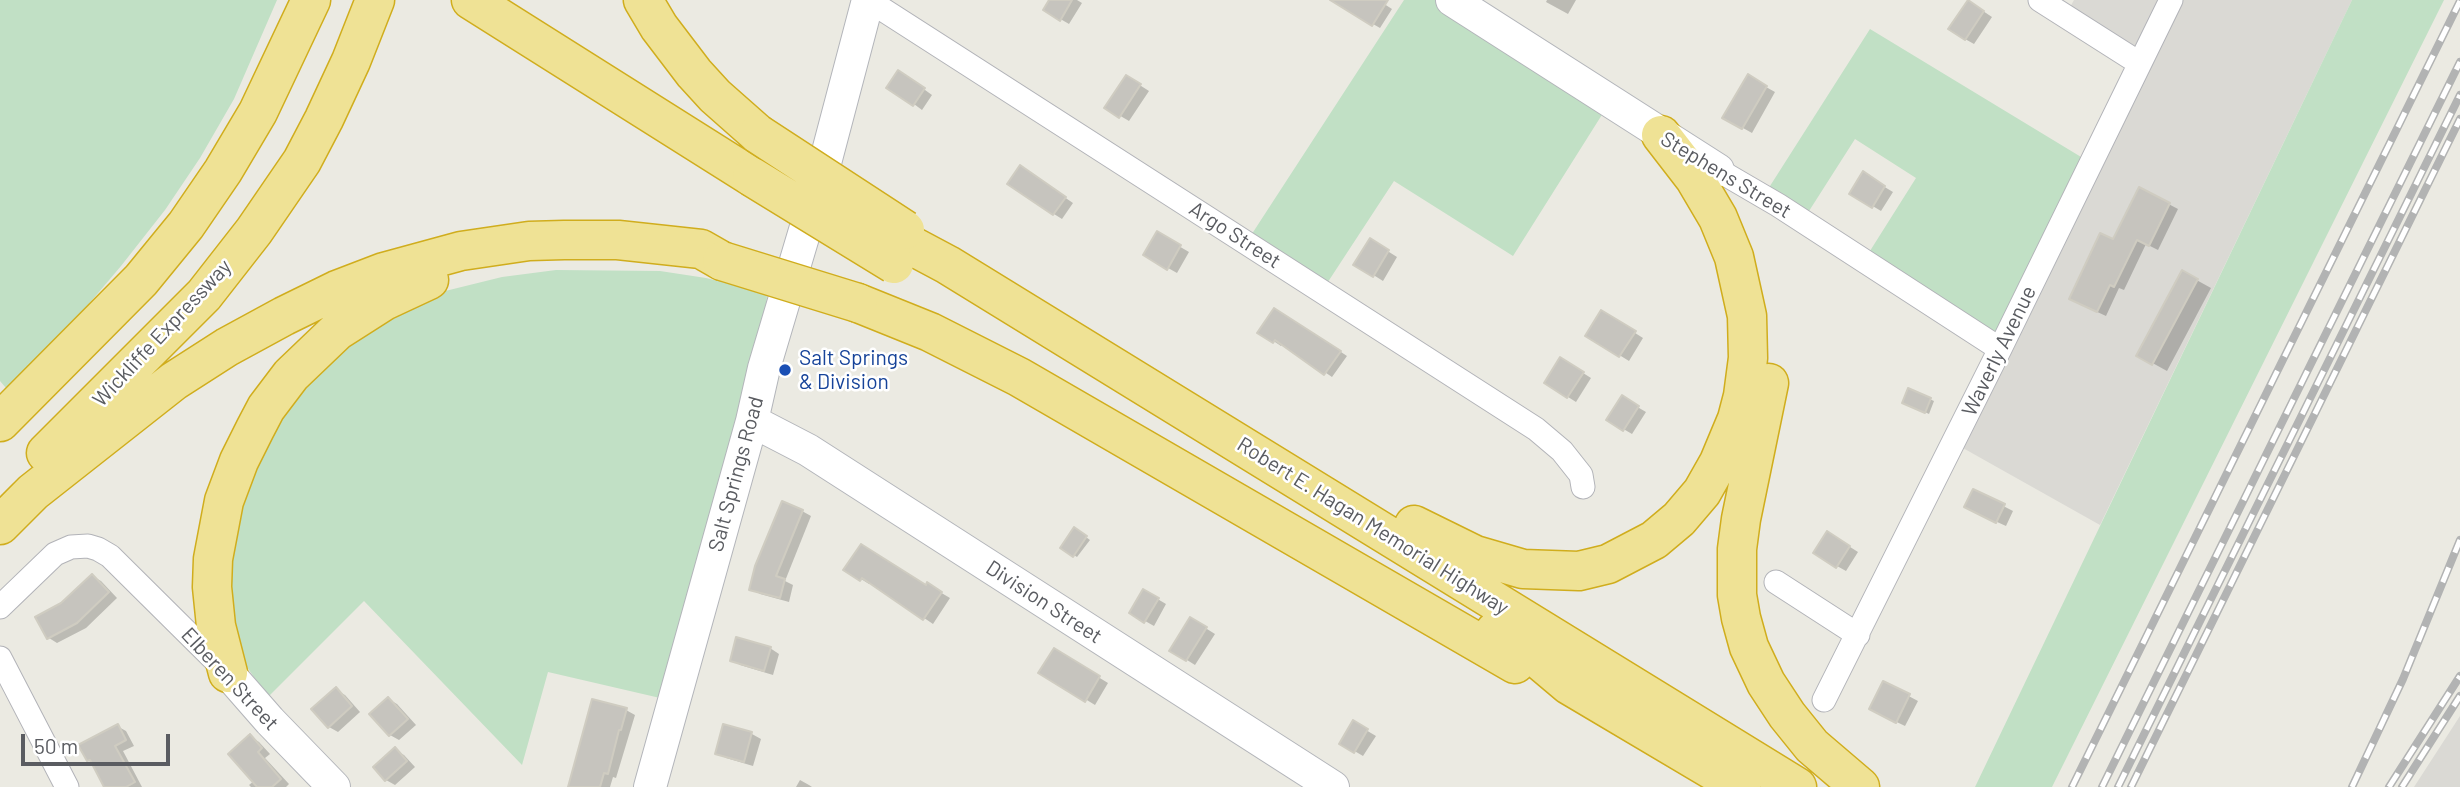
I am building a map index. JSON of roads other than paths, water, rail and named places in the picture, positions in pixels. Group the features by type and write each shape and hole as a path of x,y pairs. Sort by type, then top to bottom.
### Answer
{"highway":[{"path":"86,337 113,296 157,242 224,137 271,45 290,0"},
{"path":"0,422 141,281 186,225 223,171 274,82 311,0"},
{"name":"Wickliffe Expressway","path":"0,499 204,295 254,231 302,161 351,61 375,0"},
{"path":"471,0 755,154"},
{"path":"513,0 901,245 1531,653 1569,685 1741,787"},
{"path":"643,0 659,27 694,73 723,104 755,154"},
{"path":"1301,482 1343,486 1430,534 1475,555 1523,569 1578,571 1608,564 1654,540 1679,519 1702,492 1719,462 1737,419 1745,383 1748,337 1744,294 1727,237 1695,179 1661,135"},
{"path":"1718,170 1761,261 1772,320 1771,374 1737,549 1737,595 1741,618 1749,647 1766,683 1787,715 1812,746 1860,787"},
{"path":"0,524 33,492 97,439 195,368 227,347 337,290 384,272 461,251 529,241 608,239 701,249 722,261 858,303 930,332 1009,372 1523,669 1569,685"},
{"name":"Robert E. Hagan Memorial Highway","path":"901,245 948,265 1797,787"},
{"path":"228,673 216,626 212,587 216,536 224,501 239,461 266,408 291,375 337,331 402,291 461,270 559,257 657,259 697,264 722,261"}],"street":[{"name":"Salt Springs Road","path":"657,783 734,479 825,163 868,0"},
{"name":"Argo Street","path":"868,0 1536,429 1562,451 1581,475 1583,487"},
{"name":"Stephens Street","path":"1452,0 1661,135 1778,205 2000,349"},
{"path":"2040,0 2139,63"},
{"name":"Waverly Avenue","path":"1824,700 2171,0"},
{"name":"Division Street","path":"752,421 820,458 1334,787"},
{"name":"Elberen Street","path":"0,607 55,554 71,547 98,549 110,556 228,673 334,787"},
{"path":"1776,582 1858,635"},
{"path":"0,658 67,787"}],"railway":[{"path":"2072,787 2460,1"},
{"path":"2102,787 2460,62"},
{"path":"2118,787 2460,95"},
{"path":"2131,787 2460,119"},
{"path":"2352,787 2403,679 2460,540"},
{"path":"2389,787 2460,676"},
{"path":"2402,787 2460,696"}],"place":[{"name":"Salt Springs & Division","path":"785,370"}]}
